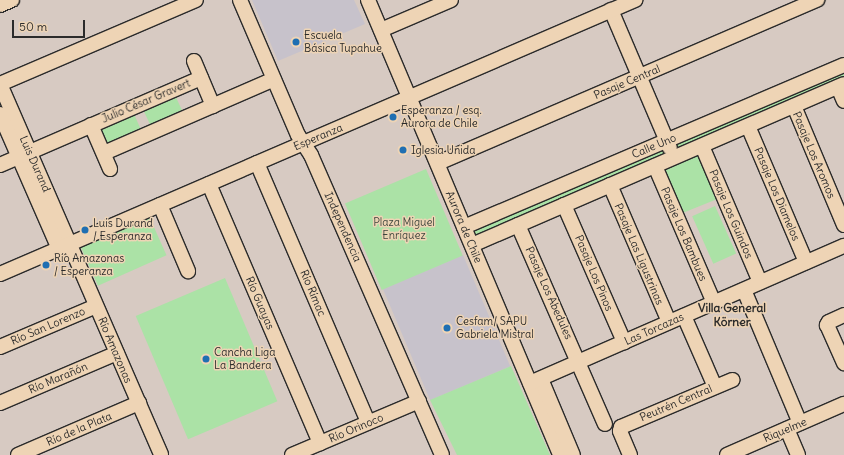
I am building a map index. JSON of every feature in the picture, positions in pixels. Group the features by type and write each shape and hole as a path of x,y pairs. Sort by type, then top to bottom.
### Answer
{"street":[{"path":"0,5 12,0"},
{"path":"0,84 196,0"},
{"name":"Independencia","path":"240,0 274,79 311,155 419,400 437,454"},
{"name":"Aurora de Chile","path":"368,0 472,245 535,381 573,455"},
{"name":"Esperanza","path":"0,274 410,97 614,6 635,0"},
{"name":"Pasaje Central","path":"438,163 817,0"},
{"path":"381,30 445,1"},
{"path":"614,6 640,76 675,157"},
{"name":"Julio César Gravert","path":"194,61 213,106"},
{"name":"Calle Uno","path":"464,227 844,64"},
{"name":"Julio César Gravert","path":"0,165 201,78"},
{"path":"104,153 274,79"},
{"name":"Luis Durand","path":"0,84 24,154 64,247"},
{"path":"841,86 844,101"},
{"name":"Calle Uno","path":"472,245 841,86"},
{"name":"Pasaje Los Aromos","path":"794,106 844,225"},
{"name":"Luis Durand","path":"0,114 24,154"},
{"name":"Julio César Gravert","path":"91,125 110,169"},
{"name":"Pasaje Los Diamelos","path":"748,126 806,262"},
{"name":"Pasaje Los Guindos","path":"702,146 760,282"},
{"name":"Río Rímac","path":"258,163 368,422"},
{"name":"Pasaje Los Bambues","path":"655,166 714,303"},
{"name":"Río Guayas","path":"209,184 320,443"},
{"name":"Pasaje Las Ligustrinas","path":"610,185 669,322"},
{"path":"160,205 188,270"},
{"name":"Pasaje Los Pinos","path":"564,205 624,342"},
{"name":"Pasaje Los Abedules","path":"518,224 606,424"},
{"name":"Las Torcazas","path":"535,381 844,246"},
{"name":"Río Amazonas","path":"64,247 96,306 139,403 158,454"},
{"path":"744,290 800,423"},
{"name":"Río San Lorenzo","path":"0,347 96,306"},
{"path":"844,315 828,323 844,363"},
{"path":"684,316 715,387"},
{"name":"Río Marañón","path":"0,403 117,353"},
{"name":"Peutrén Central","path":"630,455 620,429 624,426 732,380"},
{"name":"Aurora de Chile","path":"535,381 560,455"},
{"name":"Río Orinoco","path":"292,455 419,400"},
{"name":"Río de la Plata","path":"18,455 139,403"},
{"name":"Riquelme","path":"726,455 844,404"},
{"path":"787,429 798,455"}],"shaded area":[{"name":"Escuela Básica Tupahue","path":"252,0 354,0 365,24 278,61"},
{"name":"Cesfam/ SAPU Gabriela Mistral","path":"463,255 510,366 430,400 383,289"}],"green space":[{"path":"844,68 844,79 676,150 673,142"},
{"path":"174,93 182,110 150,125 142,108"},
{"path":"134,114 142,132 107,148 98,130"},
{"path":"664,144 669,155 477,240 472,229"},
{"path":"703,153 721,198 680,214 662,169"},
{"name":"Plaza Miguel Enríquez","path":"426,169 463,256 382,290 345,203"},
{"path":"715,206 736,254 713,264 692,216"},
{"path":"149,216 166,255 98,286 80,247"},
{"name":"Cancha Liga La Bandera","path":"225,278 277,401 188,439 136,316"},
{"path":"511,366 550,455 457,455 430,400"}],"place":[{"name":"Escuela Básica Tupahue","path":"296,42"},
{"name":"Esperanza / esq. Aurora de Chile","path":"393,117"},
{"name":"Iglesia Unida","path":"403,150"},
{"name":"Luis Durand / Esperanza","path":"85,230"},
{"name":"Río Amazonas / Esperanza","path":"46,265"},
{"name":"Cesfam/ SAPU Gabriela Mistral","path":"447,328"},
{"name":"Cancha Liga La Bandera","path":"206,359"}],"district":[{"name":"Villa General Körner","path":"732,315"}]}
